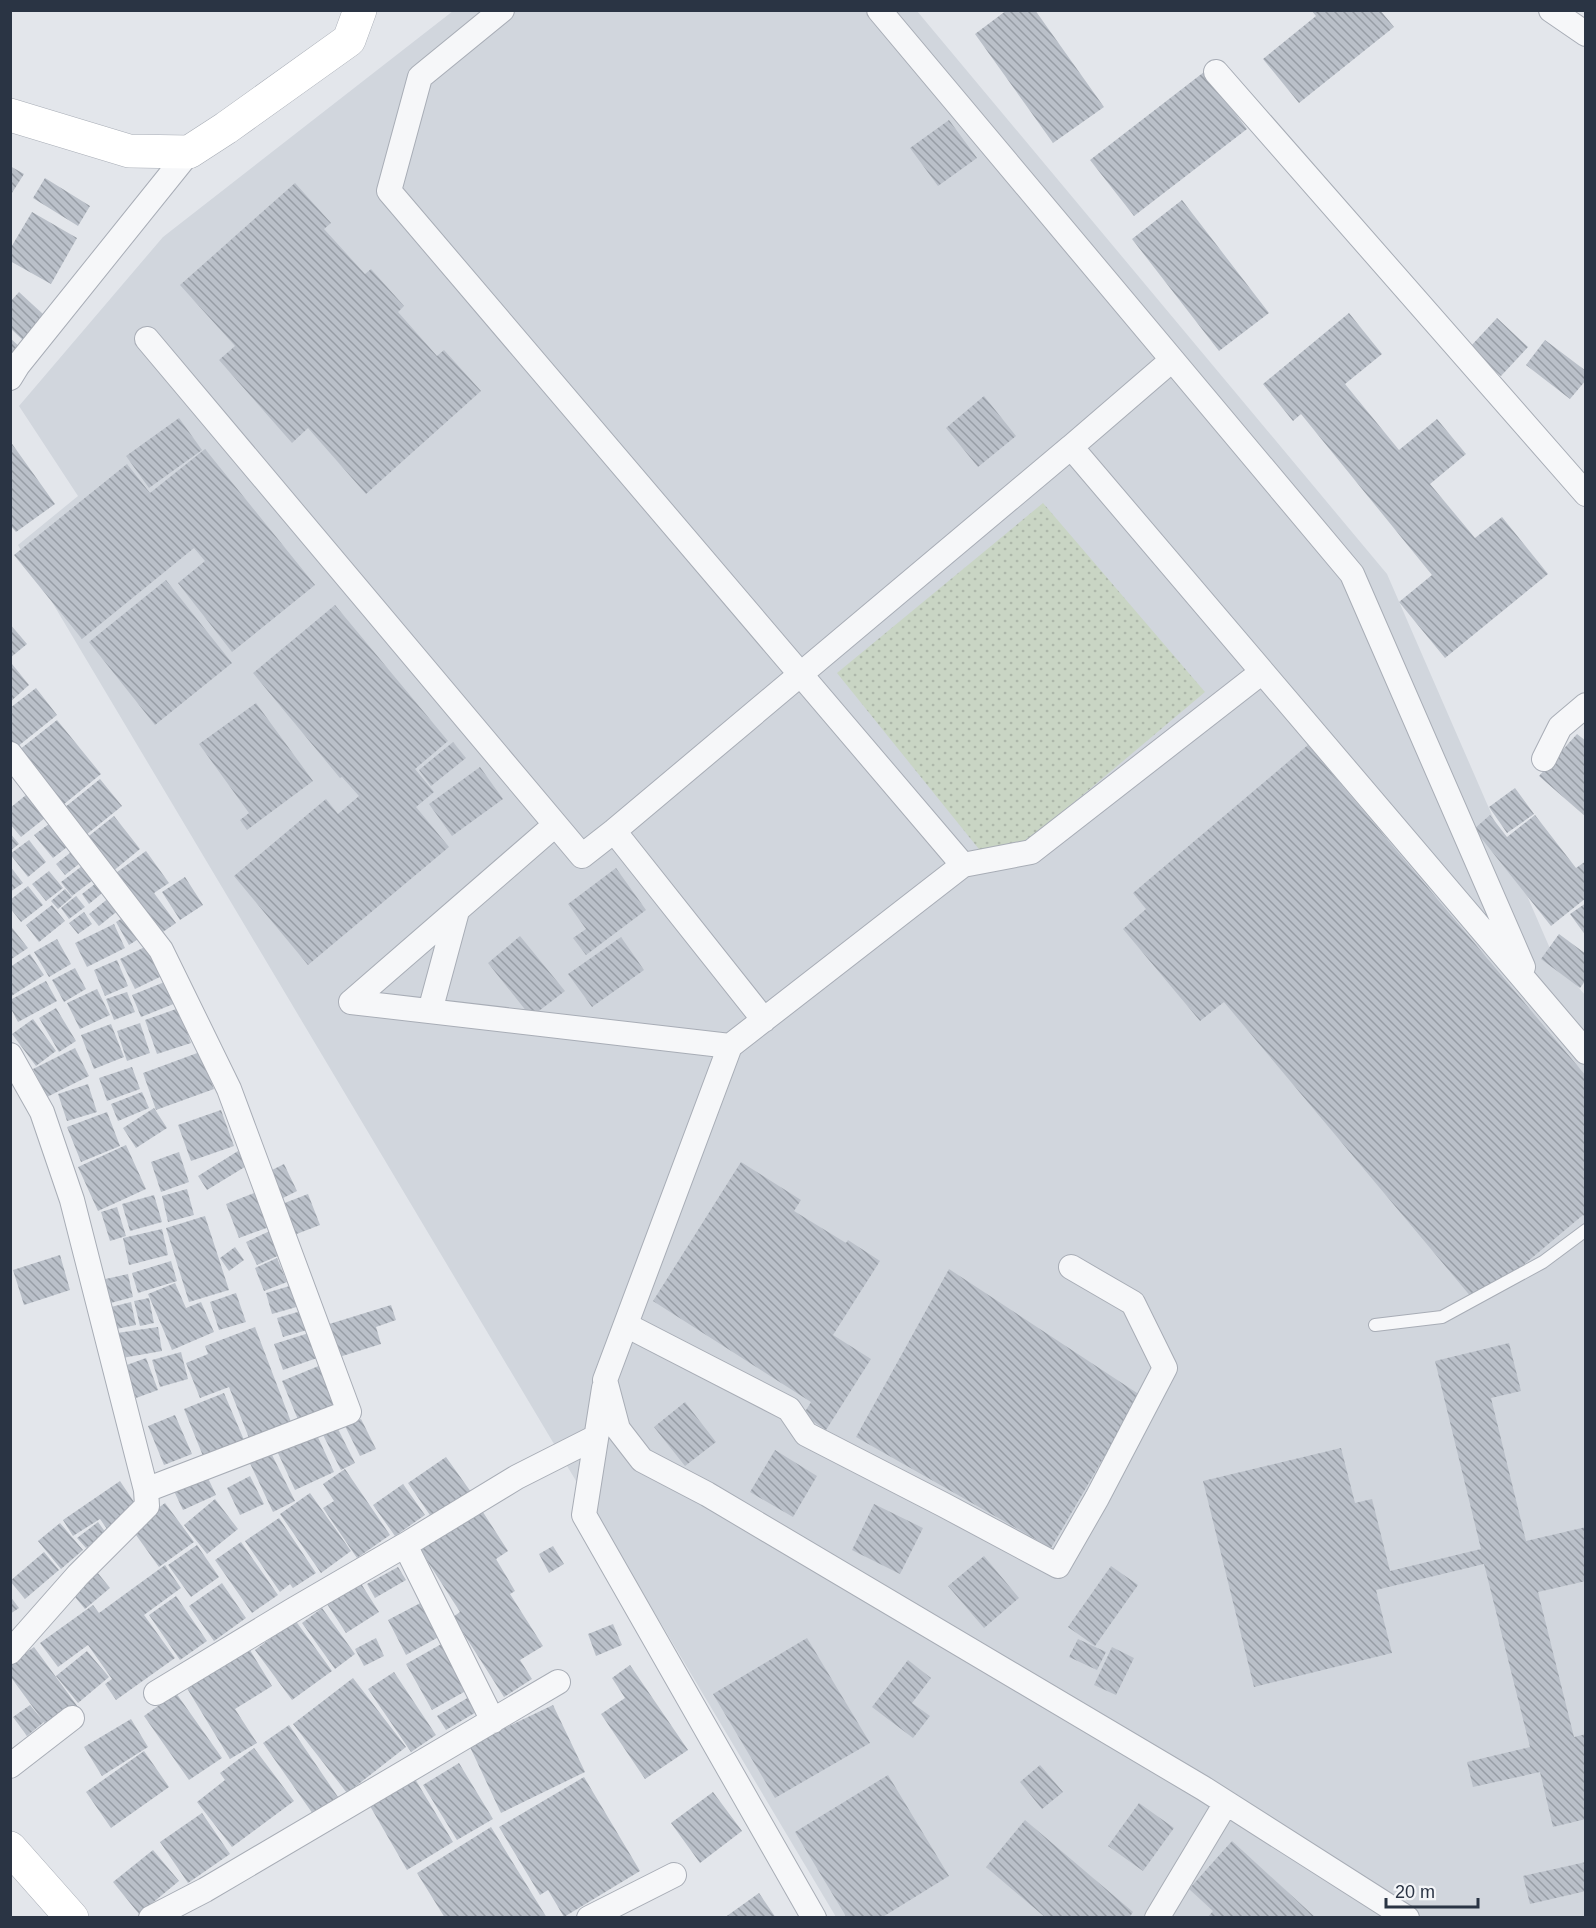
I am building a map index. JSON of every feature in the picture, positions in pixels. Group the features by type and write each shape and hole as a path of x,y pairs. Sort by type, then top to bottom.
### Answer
{"street":[{"path":"10,378 18,365 189,152 349,40 360,10"},
{"path":"502,10 420,77 389,191 963,865"},
{"path":"879,10 1353,574 1532,990"},
{"path":"1551,10 1586,34"},
{"path":"1216,72 1586,494"},
{"path":"10,115 129,151 189,152"},
{"path":"147,339 582,856 1172,360"},
{"path":"1071,447 1586,1052"},
{"path":"814,1917 584,1515 605,1380 730,1046 963,865 1031,852 1262,672"},
{"path":"1544,759 1560,727 1586,705"},
{"path":"10,754 161,950 229,1089 350,1412 146,1490"},
{"path":"555,825 351,1002 730,1046"},
{"path":"614,831 764,1020"},
{"path":"430,1011 457,911"},
{"path":"10,1055 42,1112 72,1200 146,1490 147,1506 78,1575 10,1652"},
{"path":"626,1325 789,1409 806,1434 1058,1566 1097,1498 1165,1368 1133,1303 1071,1266"},
{"path":"605,1380 618,1429 642,1460 707,1494 1227,1803 1407,1917"},
{"path":"156,1693 517,1477 596,1437"},
{"path":"405,1545 494,1721"},
{"path":"151,1917 205,1890 558,1682"},
{"path":"10,1766 72,1718"},
{"path":"1157,1917 1227,1803"},
{"path":"10,1848 72,1917"},
{"path":"589,1917 674,1875"}],"lane":[{"path":"1375,1324 1442,1317 1543,1262 1586,1230"}],"shaded area":[{"path":"453,11 917,11 1387,574 1555,960 1585,995 1585,1917 836,1917 18,545 78,496 19,406 163,237"}],"green space":[{"path":"1043,503 1205,692 995,869 837,673"}],"building":[{"path":"1007,10 1035,10 1104,107 1053,143 975,34"},
{"path":"1311,10 1380,10 1394,27 1299,103 1263,59 1316,16"},
{"path":"1204,72 1247,129 1134,216 1090,160"},
{"path":"949,120 977,158 938,186 910,148"},
{"path":"10,166 24,174 10,196"},
{"path":"45,178 90,206 78,226 33,198"},
{"path":"295,183 331,223 324,229 365,274 371,269 404,306 398,312 437,356 444,350 481,391 366,494 308,428 292,443 219,360 235,346 180,285"},
{"path":"1182,200 1269,313 1219,351 1132,239"},
{"path":"32,212 77,238 51,284 10,261 10,249"},
{"path":"19,292 45,316 23,340 10,328 10,302"},
{"path":"1349,313 1382,354 1345,384 1399,450 1437,419 1466,454 1430,484 1475,538 1502,517 1548,574 1445,658 1399,602 1432,575 1301,414 1293,421 1263,384"},
{"path":"1497,318 1528,347 1501,376 1470,347"},
{"path":"10,338 21,348 10,358"},
{"path":"1545,340 1586,371 1586,380 1570,399 1526,365"},
{"path":"984,396 1016,436 978,467 946,428"},
{"path":"179,418 202,450 149,488 126,456"},
{"path":"10,441 55,504 16,532 10,525"},
{"path":"205,449 315,585 232,652 178,583 205,561 194,548 82,639 14,555 127,464 150,493"},
{"path":"166,580 232,663 155,725 89,642"},
{"path":"335,605 448,741 415,769 434,792 416,807 449,847 308,965 234,876 326,799 338,814 359,796 342,777 340,778 253,673"},
{"path":"10,624 27,644 10,658"},
{"path":"12,664 29,685 10,702 10,665"},
{"path":"36,688 57,715 17,747 10,739 10,708"},
{"path":"256,703 313,781 247,830 240,820 249,813 199,744"},
{"path":"57,720 101,774 63,805 19,750"},
{"path":"1577,734 1586,741 1586,817 1539,776"},
{"path":"453,742 466,758 431,786 419,770"},
{"path":"1308,745 1586,1076 1586,1218 1583,1215 1477,1304 1224,1002 1200,1021 1123,929 1146,909 1133,893"},
{"path":"480,767 503,799 452,836 429,804"},
{"path":"100,779 122,806 86,835 64,808"},
{"path":"1515,788 1534,814 1507,833 1489,807"},
{"path":"26,795 45,818 21,837 10,824 10,808"},
{"path":"1490,815 1507,837 1535,815 1576,868 1586,861 1586,898 1551,926 1474,829"},
{"path":"114,816 140,849 112,872 85,839"},
{"path":"53,821 71,844 53,858 34,835"},
{"path":"10,833 19,844 10,851"},
{"path":"29,840 46,862 28,877 10,854"},
{"path":"75,849 84,860 65,875 56,864"},
{"path":"146,851 169,883 154,893 176,923 157,936 113,875"},
{"path":"86,863 97,877 72,896 61,882"},
{"path":"10,866 23,883 10,892"},
{"path":"616,868 646,910 586,955 573,938 586,929 568,904"},
{"path":"49,871 63,888 46,901 32,884"},
{"path":"185,877 203,905 180,920 162,892"},
{"path":"100,880 107,889 89,904 82,894"},
{"path":"28,886 43,905 21,922 10,908 10,900"},
{"path":"65,889 72,897 58,909 51,901"},
{"path":"76,896 85,907 69,919 61,908"},
{"path":"110,897 120,909 99,926 89,914"},
{"path":"1586,903 1586,936 1570,914"},
{"path":"52,905 65,921 39,942 26,925"},
{"path":"84,912 92,924 78,934 69,923"},
{"path":"129,914 143,936 129,945 116,922"},
{"path":"114,924 125,948 87,967 75,943"},
{"path":"10,925 28,948 10,960"},
{"path":"1559,934 1586,954 1586,980 1580,988 1541,959"},
{"path":"520,936 565,991 531,1017 488,963"},
{"path":"621,937 644,970 592,1007 568,974"},
{"path":"57,939 71,964 49,977 34,952"},
{"path":"151,944 166,974 135,989 120,959"},
{"path":"30,954 44,975 10,997 10,967"},
{"path":"117,960 128,986 105,996 94,970"},
{"path":"75,968 86,989 64,1002 52,980"},
{"path":"46,981 57,1001 18,1022 10,1007 10,1000"},
{"path":"167,981 176,1003 141,1017 132,995"},
{"path":"97,989 110,1015 80,1029 67,1003"},
{"path":"127,992 135,1012 114,1020 106,999"},
{"path":"56,1008 76,1041 59,1052 39,1018"},
{"path":"179,1008 191,1043 157,1054 145,1020"},
{"path":"33,1019 56,1051 36,1066 12,1034"},
{"path":"140,1023 150,1053 127,1061 117,1031"},
{"path":"111,1024 124,1057 94,1069 81,1035"},
{"path":"75,1048 89,1076 47,1097 33,1069"},
{"path":"200,1052 214,1089 156,1110 143,1073"},
{"path":"132,1067 140,1089 107,1101 99,1078"},
{"path":"88,1084 97,1112 67,1121 58,1094"},
{"path":"142,1092 149,1108 118,1121 111,1104"},
{"path":"154,1108 167,1128 136,1148 123,1128"},
{"path":"221,1110 234,1146 191,1161 178,1125"},
{"path":"107,1112 120,1146 81,1162 67,1127"},
{"path":"126,1145 146,1189 98,1211 78,1167"},
{"path":"238,1151 248,1165 207,1190 198,1176"},
{"path":"179,1152 189,1182 161,1192 151,1162"},
{"path":"741,1162 801,1200 794,1211 846,1243 848,1240 880,1261 833,1335 871,1359 826,1430 803,1415 811,1402 653,1301"},
{"path":"284,1164 297,1191 279,1200 266,1173"},
{"path":"187,1189 194,1215 168,1222 162,1196"},
{"path":"259,1191 272,1226 239,1238 226,1204"},
{"path":"308,1194 320,1225 294,1235 282,1204"},
{"path":"154,1195 162,1222 130,1231 122,1204"},
{"path":"117,1207 126,1236 110,1241 101,1212"},
{"path":"205,1216 229,1290 189,1302 166,1228"},
{"path":"162,1229 168,1255 129,1265 123,1238"},
{"path":"272,1230 282,1254 257,1265 246,1242"},
{"path":"235,1247 244,1260 229,1271 220,1258"},
{"path":"60,1255 70,1290 24,1305 13,1270"},
{"path":"277,1258 287,1282 264,1291 255,1268"},
{"path":"171,1261 177,1281 138,1293 132,1273"},
{"path":"949,1269 1140,1395 1051,1548 856,1437"},
{"path":"128,1274 133,1297 107,1304 101,1280"},
{"path":"175,1283 186,1308 201,1302 214,1332 172,1350 148,1294"},
{"path":"293,1285 300,1306 272,1314 266,1293"},
{"path":"236,1293 246,1322 219,1330 210,1302"},
{"path":"149,1298 154,1323 140,1326 134,1301"},
{"path":"131,1302 136,1325 116,1329 111,1307"},
{"path":"391,1305 396,1320 376,1327 381,1344 336,1358 326,1325"},
{"path":"301,1311 307,1330 283,1337 277,1318"},
{"path":"158,1327 162,1351 122,1358 117,1333"},
{"path":"255,1327 291,1422 249,1438 229,1387 200,1398 186,1363 208,1354 205,1346"},
{"path":"312,1332 320,1357 283,1370 274,1344"},
{"path":"1509,1343 1521,1391 1491,1398 1526,1541 1586,1527 1586,1581 1538,1592 1574,1737 1586,1734 1586,1819 1553,1827 1540,1772 1473,1787 1467,1762 1530,1747 1484,1564 1376,1590 1392,1653 1254,1687 1203,1481 1341,1448 1355,1503 1372,1499 1390,1571 1481,1549 1435,1361"},
{"path":"181,1352 188,1379 160,1387 152,1360"},
{"path":"146,1358 158,1390 136,1398 124,1366"},
{"path":"321,1365 337,1406 299,1422 282,1381"},
{"path":"224,1393 244,1440 203,1456 184,1409"},
{"path":"685,1402 716,1442 685,1466 654,1427"},
{"path":"175,1415 192,1454 164,1465 148,1426"},
{"path":"361,1419 376,1449 360,1456 345,1426"},
{"path":"336,1425 355,1463 341,1470 322,1433"},
{"path":"316,1433 334,1472 295,1490 277,1451"},
{"path":"268,1447 295,1501 273,1512 247,1457"},
{"path":"775,1450 817,1476 793,1517 750,1492"},
{"path":"446,1457 471,1492 432,1518 408,1483"},
{"path":"345,1469 390,1535 357,1558 323,1508 334,1501 323,1484"},
{"path":"206,1474 216,1495 183,1510 173,1489"},
{"path":"250,1476 264,1504 240,1515 227,1488"},
{"path":"120,1481 138,1508 107,1529 100,1519 73,1536 63,1520"},
{"path":"403,1484 425,1515 395,1536 373,1505"},
{"path":"310,1493 351,1551 321,1573 280,1514"},
{"path":"215,1499 238,1529 207,1554 184,1525"},
{"path":"165,1503 194,1542 159,1567 131,1528"},
{"path":"874,1504 923,1528 900,1574 852,1550"},
{"path":"481,1509 508,1551 496,1559 515,1591 510,1594 543,1646 520,1660 532,1679 504,1697 453,1617 460,1612 419,1548"},
{"path":"279,1518 316,1573 293,1588 290,1584 280,1592 245,1541"},
{"path":"98,1522 106,1533 86,1548 77,1538"},
{"path":"60,1523 83,1550 61,1569 38,1541"},
{"path":"241,1542 278,1595 252,1613 215,1560"},
{"path":"197,1545 219,1577 191,1597 168,1565"},
{"path":"553,1546 564,1564 549,1573 539,1554"},
{"path":"44,1552 59,1570 25,1599 10,1581"},
{"path":"984,1556 1019,1598 984,1628 948,1586"},
{"path":"165,1565 181,1588 144,1615 175,1658 116,1700 105,1684 112,1679 88,1645 58,1667 40,1643 93,1605 99,1613"},
{"path":"1111,1566 1138,1585 1095,1646 1068,1627"},
{"path":"398,1567 406,1580 375,1598 367,1584"},
{"path":"97,1572 110,1588 85,1609 71,1592"},
{"path":"360,1582 379,1612 346,1633 327,1604"},
{"path":"222,1583 246,1618 214,1641 189,1606"},
{"path":"10,1596 19,1608 10,1614"},
{"path":"176,1596 207,1641 180,1660 149,1615"},
{"path":"428,1599 446,1633 406,1655 388,1620"},
{"path":"322,1608 355,1654 335,1669 302,1623"},
{"path":"295,1620 332,1671 292,1700 255,1650"},
{"path":"613,1624 622,1645 596,1656 588,1634"},
{"path":"376,1638 384,1656 364,1666 355,1649"},
{"path":"807,1638 870,1743 775,1798 713,1694"},
{"path":"1078,1639 1106,1652 1097,1670 1069,1657"},
{"path":"445,1642 471,1688 432,1710 406,1664"},
{"path":"34,1647 78,1707 49,1729 10,1676 10,1664"},
{"path":"248,1647 272,1686 235,1709 257,1743 230,1759 185,1685"},
{"path":"1112,1647 1134,1658 1116,1695 1094,1685"},
{"path":"87,1651 109,1677 78,1703 56,1676"},
{"path":"908,1660 931,1678 912,1703 930,1716 913,1738 872,1707"},
{"path":"630,1665 688,1750 645,1779 601,1714 625,1698 612,1678"},
{"path":"394,1672 436,1735 411,1752 368,1689"},
{"path":"353,1678 406,1747 347,1793 293,1724"},
{"path":"176,1693 222,1758 189,1780 144,1716"},
{"path":"469,1697 478,1711 446,1730 437,1716"},
{"path":"30,1705 44,1722 27,1736 13,1717"},
{"path":"553,1705 585,1772 501,1813 469,1745"},
{"path":"131,1719 148,1747 102,1776 84,1747"},
{"path":"289,1725 338,1797 313,1814 263,1743"},
{"path":"254,1748 294,1801 232,1847 197,1802 225,1780 220,1773"},
{"path":"144,1751 169,1787 111,1828 86,1792"},
{"path":"459,1763 493,1819 457,1840 423,1785"},
{"path":"1040,1765 1063,1792 1042,1809 1020,1782"},
{"path":"888,1775 949,1876 881,1918 847,1918 795,1832"},
{"path":"584,1777 640,1871 564,1917 548,1890 540,1895 499,1827"},
{"path":"415,1779 453,1842 407,1870 370,1806"},
{"path":"713,1792 742,1831 700,1863 671,1823"},
{"path":"1139,1803 1174,1828 1143,1871 1108,1846"},
{"path":"202,1813 230,1854 188,1883 160,1842"},
{"path":"1025,1820 1133,1912 1129,1918 1046,1918 986,1867"},
{"path":"491,1827 547,1918 445,1918 417,1873"},
{"path":"1232,1841 1316,1918 1207,1918 1213,1911 1189,1889"},
{"path":"153,1850 179,1881 139,1914 113,1882"},
{"path":"1586,1862 1586,1891 1530,1904 1523,1876"},
{"path":"759,1893 776,1918 724,1918"}]}
